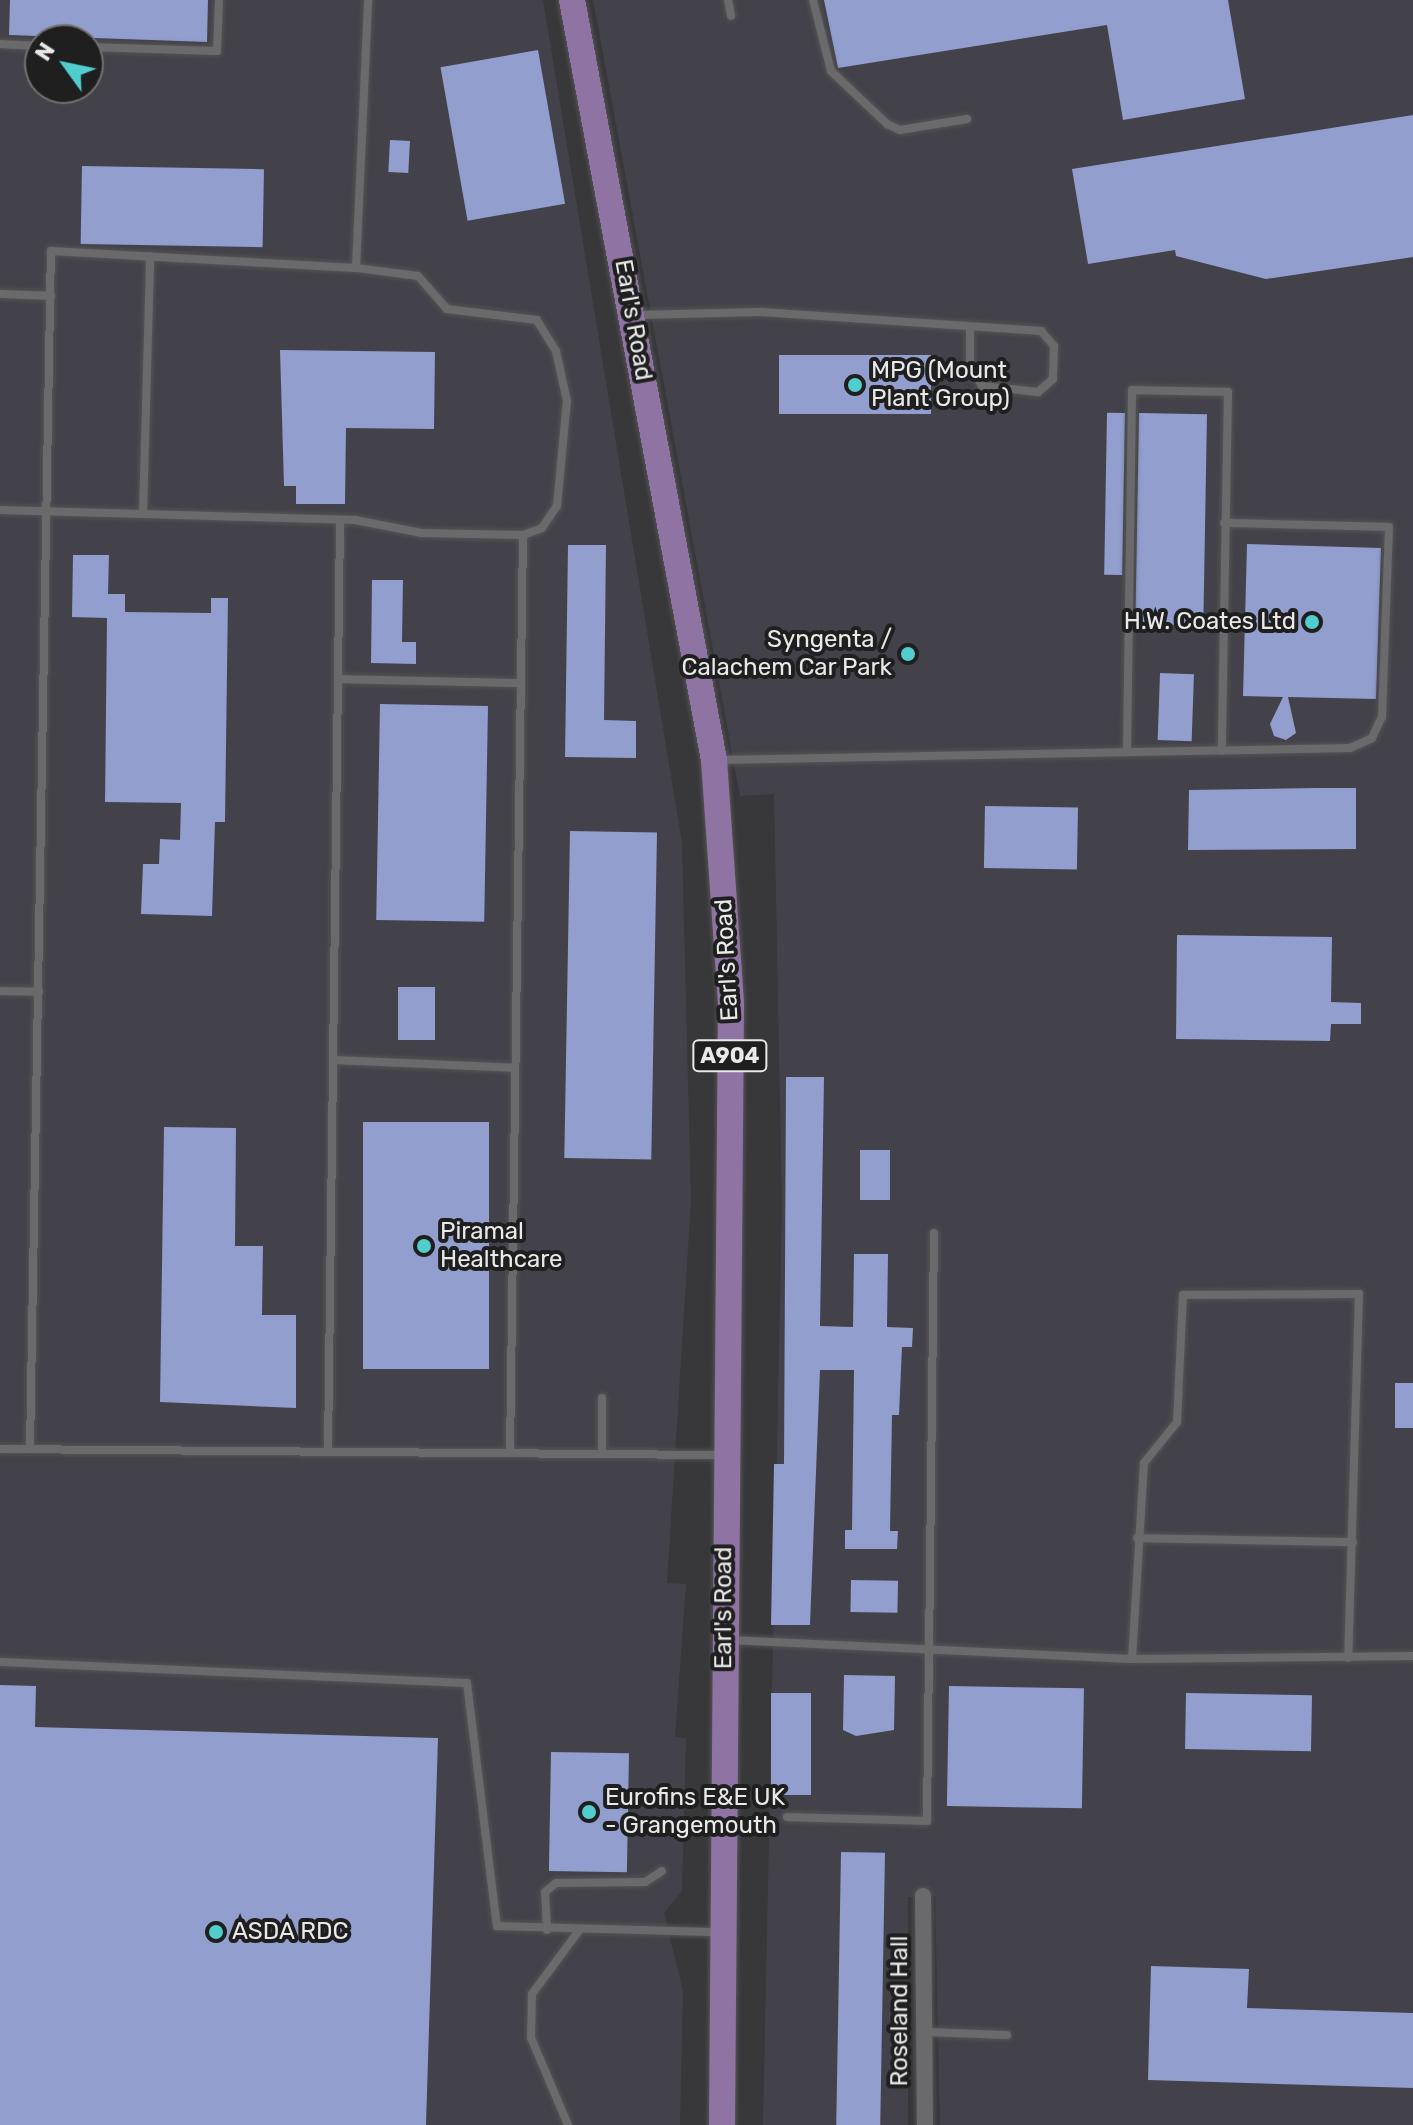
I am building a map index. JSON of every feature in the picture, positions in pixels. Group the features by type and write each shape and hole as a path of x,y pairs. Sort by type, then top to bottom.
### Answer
{"main road":[{"name":"Earl's Road","path":"572,0 714,760 731,1005 719,1932 722,2125"}],"street":[{"name":"Roseland Hall","path":"923,1896 925,2125"}],"lane":[{"path":"104,47 217,51 219,0"},
{"path":"356,268 368,0"},
{"path":"728,0 731,16"},
{"path":"813,0 831,71 887,124 900,130 967,119"},
{"path":"0,44 24,45"},
{"path":"0,510 47,512 340,520 422,533 523,535 542,528 557,506 565,455 567,401 556,351 537,320 447,309 418,276 356,268 51,251 51,296 47,512 39,992 30,1449"},
{"path":"143,514 150,256"},
{"path":"0,294 51,296"},
{"path":"632,316 761,312 1041,331 1054,346 1053,379 1038,392 982,386 970,364 970,327"},
{"path":"1127,752 1132,390 1228,392 1222,751"},
{"path":"328,1451 340,520"},
{"path":"714,760 1350,748 1372,738 1382,717 1389,527 1224,523"},
{"path":"510,1453 523,535"},
{"path":"338,679 521,683"},
{"path":"0,991 39,992"},
{"path":"333,1060 515,1068"},
{"path":"787,1817 927,1821 934,1233"},
{"path":"1132,1659 1137,1538 1144,1463 1177,1422 1183,1295 1359,1294 1348,1658"},
{"path":"602,1398 602,1454"},
{"path":"0,1449 723,1455"},
{"path":"1137,1538 1353,1542"},
{"path":"725,1640 1132,1659 1413,1656"},
{"path":"0,1662 467,1683 497,1926 578,1932 719,1932"},
{"path":"547,1930 545,1892 556,1883 645,1882 662,1871"},
{"path":"568,2125 531,2038 532,1994 578,1932"},
{"path":"924,2032 1007,2035"}],"shaded area":[{"path":"0,0 543,0 682,843 691,1201 667,1583 686,1584 675,1737 686,1738 682,1891 664,1913 683,1991 680,2125 0,2125"},
{"path":"593,0 1413,0 1413,2125 940,2125 935,1896 908,1897 908,2125 763,2125 782,1205 774,794 740,796"}],"building":[{"path":"10,0 208,0 207,42 104,38 104,24 24,24 24,36 9,35"},
{"path":"824,0 1228,0 1245,99 1123,120 1107,25 838,68"},
{"path":"538,50 565,204 468,221 441,67"},
{"path":"1413,115 1413,257 1266,279 1176,256 1175,250 1088,264 1072,169"},
{"path":"390,140 410,141 408,173 388,172"},
{"path":"82,166 264,169 263,247 81,244"},
{"path":"280,350 435,352 434,429 346,428 345,504 296,504 296,486 284,486"},
{"name":"MPG (Mount Plant Group)","path":"779,355 931,355 931,414 779,414"},
{"path":"1107,413 1125,413 1122,575 1104,575"},
{"name":"H.W. Coates Ltd","path":"1139,413 1207,414 1203,625 1135,624"},
{"name":"H.W. Coates Ltd","path":"1247,544 1381,548 1376,699 1288,697 1296,733 1286,740 1274,736 1270,724 1283,697 1243,696"},
{"path":"568,545 606,545 604,720 636,721 636,758 565,757"},
{"path":"73,555 109,555 108,594 125,594 125,612 211,613 211,598 228,598 225,822 215,822 212,916 141,914 143,864 159,864 160,839 180,840 181,803 105,802 107,618 72,617"},
{"path":"372,580 403,580 402,642 416,642 416,664 371,663"},
{"name":"H.W. Coates Ltd","path":"1160,673 1194,674 1192,741 1158,740"},
{"path":"380,704 488,706 484,922 376,920"},
{"path":"1356,788 1356,849 1188,850 1189,790"},
{"path":"985,806 1078,808 1077,870 984,868"},
{"path":"570,831 657,833 651,1159 564,1158"},
{"path":"1177,935 1332,937 1331,1002 1361,1003 1361,1024 1331,1024 1330,1041 1176,1039"},
{"path":"398,987 435,987 435,1040 398,1040"},
{"path":"786,1077 824,1077 820,1326 853,1327 854,1254 888,1254 887,1327 913,1328 912,1347 902,1347 899,1415 892,1415 890,1531 898,1531 897,1549 845,1549 845,1530 852,1530 854,1370 820,1370 810,1625 771,1625 774,1464 784,1464"},
{"name":"Piramal Healthcare","path":"363,1122 489,1122 489,1369 363,1369"},
{"path":"164,1127 236,1128 235,1246 263,1246 262,1315 296,1315 296,1408 160,1402"},
{"path":"860,1150 890,1150 890,1200 860,1200"},
{"path":"1395,1383 1413,1383 1413,1428 1395,1428"},
{"path":"851,1580 898,1581 897,1613 850,1612"},
{"path":"844,1675 895,1676 894,1730 856,1736 843,1730"},
{"name":"ASDA RDC","path":"0,1685 36,1686 35,1727 438,1738 426,2125 0,2125"},
{"path":"949,1686 1084,1688 1082,1808 947,1806"},
{"path":"771,1693 811,1693 811,1795 771,1795"},
{"path":"1186,1693 1312,1695 1311,1751 1185,1749"},
{"name":"Eurofins E&E UK - Grangemouth","path":"551,1752 629,1753 627,1872 549,1871"},
{"path":"841,1852 885,1853 880,2125 836,2125"},
{"path":"1151,1966 1249,1969 1247,2008 1413,2013 1413,2088 1148,2080"}],"place":[{"name":"MPG (Mount Plant Group)","path":"855,385"},
{"name":"H.W. Coates Ltd","path":"1312,622"},
{"name":"Syngenta / Calachem Car Park","path":"908,654"},
{"name":"Piramal Healthcare","path":"424,1246"},
{"name":"Eurofins E&E UK - Grangemouth","path":"589,1812"},
{"name":"ASDA RDC","path":"216,1932"}]}
